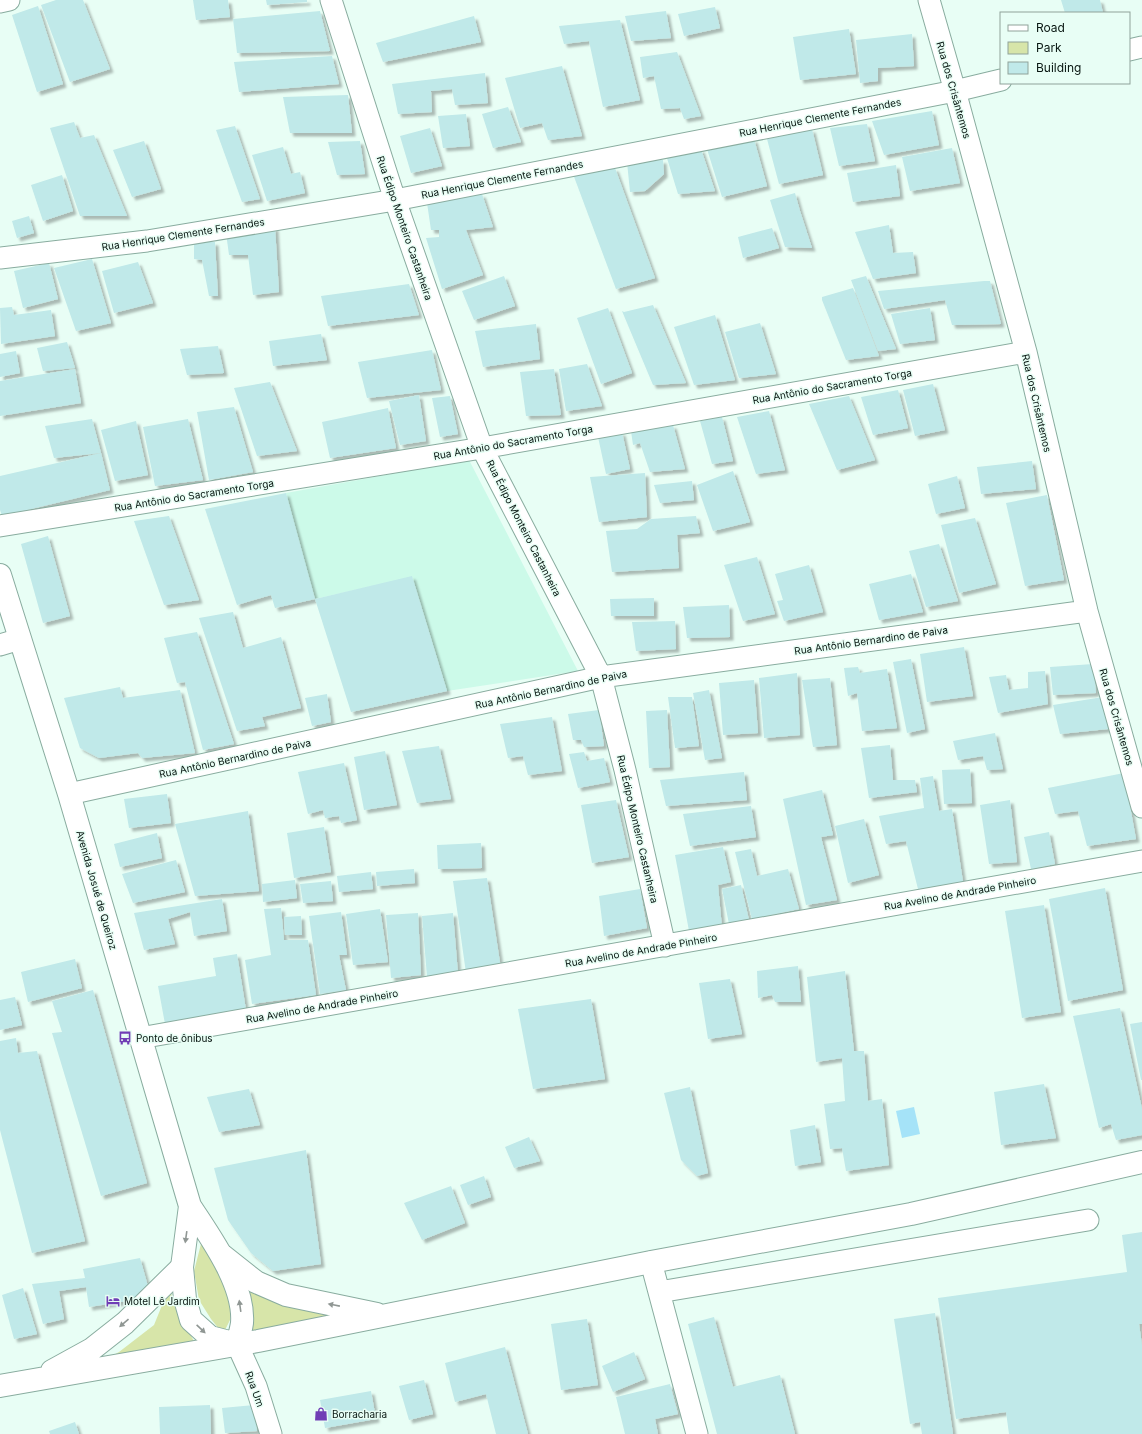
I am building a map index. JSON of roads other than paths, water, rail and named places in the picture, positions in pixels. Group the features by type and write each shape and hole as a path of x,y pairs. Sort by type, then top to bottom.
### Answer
{"main road":[{"name":"Avenida Josué de Queiroz","path":"0,575 10,642 69,794 190,1206 223,1256 236,1287 240,1302 242,1322 238,1344 210,1337 191,1320 185,1299 182,1267 190,1206"},
{"path":"0,1386 238,1344 258,1342 651,1262 911,1214 1142,1162"},
{"path":"223,1256 256,1282 286,1295 386,1315"},
{"path":"37,1379 97,1344 125,1323 182,1267"}],"street":[{"path":"0,2 9,0"},
{"name":"Rua Édipo Monteiro Castanheira","path":"331,0 395,200 482,448 601,677 625,770 665,946"},
{"name":"Rua dos Crisântemos","path":"929,0 1026,352 1087,611 1142,807"},
{"path":"1130,50 1142,47"},
{"name":"Rua Henrique Clemente Fernandes","path":"0,258 147,241 395,200 955,91 1000,80"},
{"name":"Rua Antônio do Sacramento Torga","path":"0,526 482,448 1026,352"},
{"name":"Rua Antônio Bernardino de Paiva","path":"69,794 601,677 1087,611"},
{"name":"Rua Avelino de Andrade Pinheiro","path":"140,1038 1142,861"},
{"path":"659,1292 1088,1220"},
{"path":"651,1262 696,1434"},
{"name":"Rua Um","path":"238,1344 256,1386 271,1434"}],"water":[{"path":"914,1107 920,1134 902,1138 896,1111"}],"place":[{"name":"Ponto de ônibus","path":"125,1038"},
{"name":"Motel Lê Jardim","path":"113,1301"},
{"name":"Borracharia","path":"321,1414"}]}
